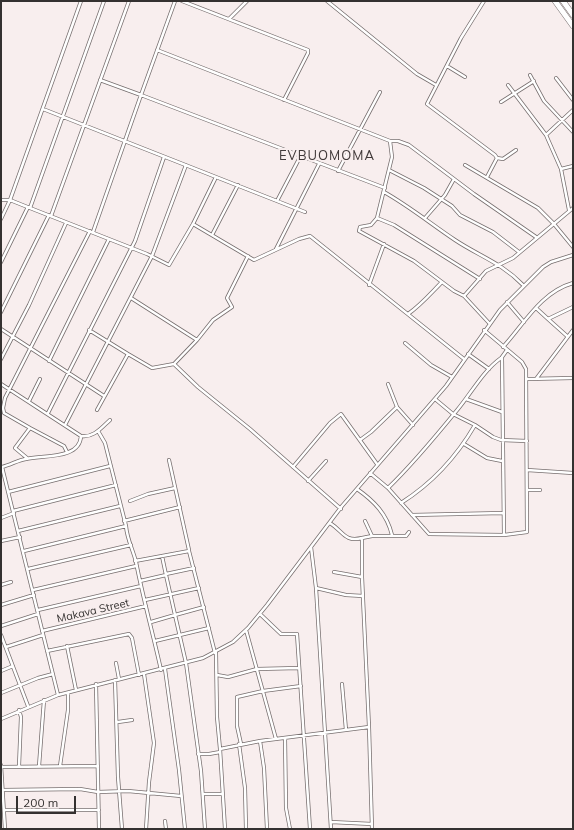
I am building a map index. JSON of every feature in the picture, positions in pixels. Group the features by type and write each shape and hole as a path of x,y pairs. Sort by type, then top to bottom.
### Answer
{"highway":[{"path":"555,1 573,26"},
{"path":"563,1 573,15"}],"street":[{"path":"1,219 10,200 82,1"},
{"path":"1,262 29,207 104,1"},
{"path":"1,312 50,216 129,1"},
{"path":"93,232 175,1"},
{"path":"182,1 308,51 284,100"},
{"path":"228,20 247,1"},
{"path":"327,1 417,74 436,85"},
{"path":"484,1 427,102 429,108 448,119 497,158 503,159 516,150"},
{"path":"157,50 390,141 398,141 409,145 536,237"},
{"path":"447,66 465,77"},
{"path":"530,75 544,100 573,132"},
{"path":"556,78 573,100"},
{"path":"100,80 385,188"},
{"path":"501,102 534,81"},
{"path":"508,84 546,135 561,169 569,210"},
{"path":"338,171 380,92"},
{"path":"43,109 305,212"},
{"path":"546,135 573,110"},
{"path":"390,141 392,148 389,170 377,218 371,225 360,227 359,230 414,261 464,296 489,323"},
{"path":"48,413 131,248 164,157"},
{"path":"277,201 300,157"},
{"path":"487,177 492,164 497,158"},
{"path":"276,250 319,164"},
{"path":"66,425 110,342 152,256 186,165"},
{"path":"465,165 538,208 554,224 573,247"},
{"path":"561,169 573,166"},
{"path":"389,170 424,188 452,206 460,215 493,232 519,252"},
{"path":"1,200 10,200 29,207 170,264 193,224 216,177"},
{"path":"425,218 445,195 454,179"},
{"path":"212,235 238,186"},
{"path":"384,192 425,218 455,240 512,272 523,285"},
{"path":"464,296 490,268 500,265 519,252 573,208"},
{"path":"377,218 394,225 480,279"},
{"path":"1,359 29,305 66,223"},
{"path":"193,224 256,260 304,237 310,236 336,256 369,285 464,359"},
{"path":"67,453 64,446 4,413 2,407 9,388 13,383 90,231"},
{"path":"49,361 109,239"},
{"path":"369,285 384,244"},
{"path":"1,719 28,706 58,695 96,684 186,663 216,653 233,642 260,614 311,546 377,464 435,399 489,323 506,302 523,285 548,264 573,255"},
{"path":"89,330 152,368 174,364 197,340 213,320 232,307 227,298 248,256"},
{"path":"408,314 422,304 428,295 442,282"},
{"path":"503,347 536,308 554,291 573,282"},
{"path":"131,298 197,340"},
{"path":"506,302 524,322"},
{"path":"548,319 573,307"},
{"path":"536,308 567,336"},
{"path":"1,329 104,396"},
{"path":"370,473 388,488 429,534 504,535 523,534 528,530 528,379 525,365 484,330"},
{"path":"536,379 573,330"},
{"path":"405,343 431,365 452,377"},
{"path":"388,488 454,414 489,369 507,350"},
{"path":"97,410 128,354"},
{"path":"468,354 489,369"},
{"path":"502,357 501,440 504,535"},
{"path":"174,364 198,387 341,509"},
{"path":"528,379 573,378"},
{"path":"29,401 40,379"},
{"path":"1,384 48,413 81,436 87,437 98,431 110,420"},
{"path":"388,384 397,407 413,425"},
{"path":"466,398 502,412"},
{"path":"435,399 454,414 493,437 501,440 527,441"},
{"path":"360,440 371,432 397,407"},
{"path":"292,467 330,423 340,414 346,419 377,464"},
{"path":"401,503 429,481 464,444 475,426"},
{"path":"28,458 15,448 30,428"},
{"path":"98,431 105,442 126,526 126,535 136,561 161,670"},
{"path":"58,695 24,551 2,467 28,458 67,453 78,445 81,436"},
{"path":"464,444 487,458 502,461"},
{"path":"169,460 189,551 216,653 217,717 225,829"},
{"path":"308,481 326,461"},
{"path":"8,492 110,466"},
{"path":"527,470 573,473"},
{"path":"1,518 13,512 116,485"},
{"path":"130,501 148,494 175,488"},
{"path":"357,489 367,496 384,514 392,535"},
{"path":"527,490 540,490"},
{"path":"18,531 120,506"},
{"path":"124,521 180,507"},
{"path":"412,515 503,514"},
{"path":"365,521 372,536"},
{"path":"330,523 348,539 353,540 372,536 406,536 409,532"},
{"path":"24,551 126,526"},
{"path":"1,541 20,537"},
{"path":"362,538 362,576 372,829"},
{"path":"28,569 131,545"},
{"path":"311,546 316,588 331,829"},
{"path":"136,561 189,551"},
{"path":"162,556 186,663 203,794 205,829"},
{"path":"33,590 136,566"},
{"path":"140,581 194,568"},
{"path":"334,572 362,576"},
{"path":"1,585 11,582"},
{"path":"38,610 141,586"},
{"path":"145,600 199,588"},
{"path":"316,588 346,595 363,596"},
{"path":"1,605 34,595"},
{"name":"Makava Street","path":"42,631 146,606"},
{"path":"151,622 204,607"},
{"path":"1,626 38,614"},
{"path":"260,614 281,634 297,634 310,829"},
{"path":"154,641 209,628"},
{"path":"246,630 276,739"},
{"path":"47,651 129,634 132,638 139,675"},
{"path":"1,635 28,706"},
{"path":"6,647 43,635"},
{"path":"67,646 76,690"},
{"path":"116,663 119,679"},
{"path":"1,671 13,666"},
{"path":"217,675 236,676 257,669 299,668"},
{"path":"165,669 179,770 185,829"},
{"path":"1,693 53,674"},
{"path":"144,674 154,742 148,793 146,829"},
{"path":"115,680 122,829"},
{"path":"96,684 99,829"},
{"path":"342,684 346,730"},
{"path":"246,829 245,788 237,726 236,698 238,696 263,691 301,686"},
{"path":"60,766 68,710 68,692"},
{"path":"39,766 44,700"},
{"path":"19,710 21,717 19,766"},
{"path":"118,722 132,720"},
{"path":"198,754 209,754 240,744 369,727"},
{"path":"285,738 286,808 290,829"},
{"path":"260,741 264,768 267,829"},
{"path":"9,829 5,829 5,810 2,797 3,790 1,767 98,766"},
{"path":"3,790 80,789 98,792 148,793 181,796"},
{"path":"203,794 223,794"},
{"path":"5,810 99,810"},
{"path":"165,821 166,829"},
{"path":"331,822 372,824"}],"district":[{"name":"EVBUOMOMA","path":"327,156"}]}
